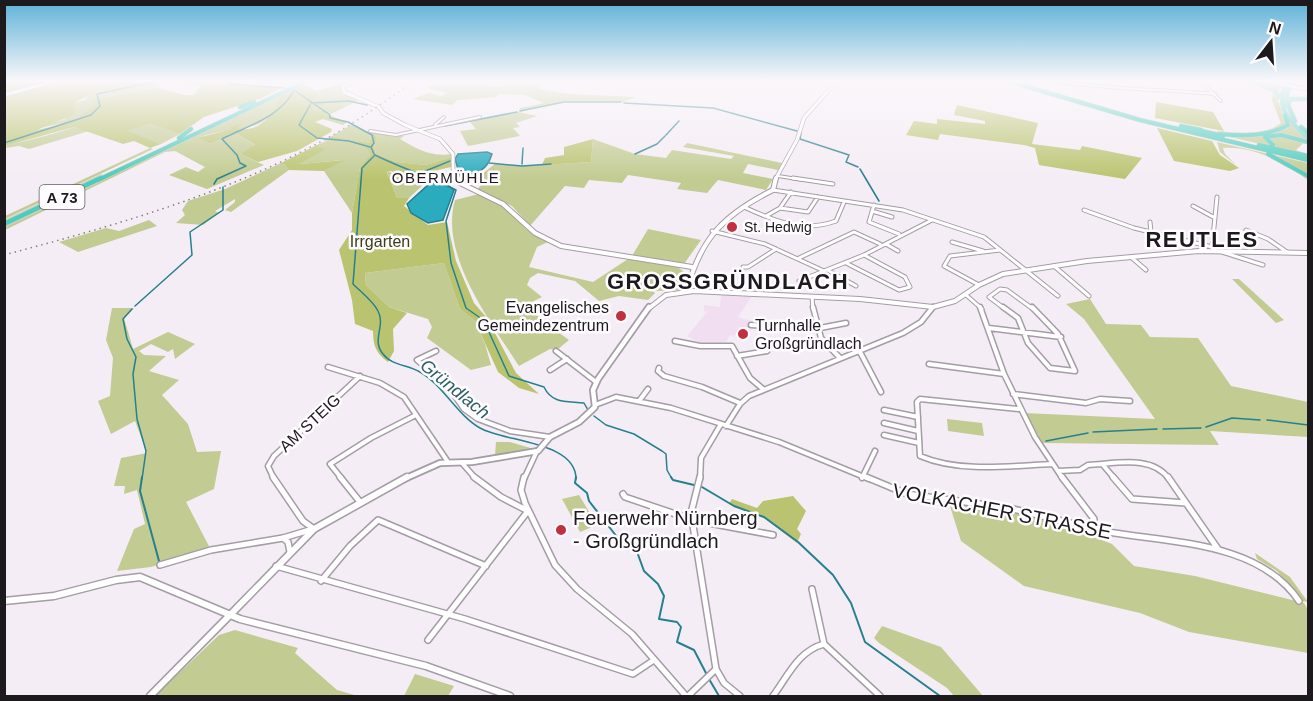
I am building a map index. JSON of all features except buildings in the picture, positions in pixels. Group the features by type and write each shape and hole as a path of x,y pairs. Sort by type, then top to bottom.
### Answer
{"highway":[{"name":"A 73","path":"4,222 234,114"},
{"path":"1119,114 1278,158 1308,176"},
{"path":"1129,114 1308,158"},
{"path":"1130,114 1308,158"},
{"path":"1292,114 1308,137"},
{"path":"1181,126 1229,135 1260,134 1286,127 1288,123 1285,115"},
{"path":"1285,115 1308,137"},
{"path":"1140,120 1308,158"},
{"path":"172,143 191,129"},
{"path":"172,143 208,131"},
{"path":"1308,137 1281,135 1264,138 1274,145 1308,158"},
{"path":"1236,146 1308,158"}],"street":[{"path":"385,114 437,137 451,151 453,169 462,185 503,204 546,239 583,252 692,267"},
{"path":"773,190 771,187 797,141 804,118 808,114"},
{"path":"434,126 444,117"},
{"path":"370,130 402,136 434,126 465,123 480,117"},
{"path":"778,176 833,184"},
{"path":"690,291 692,267 699,249 712,231 727,216 773,190 874,205 933,220 984,237 1058,296"},
{"path":"765,217 780,208 790,192"},
{"path":"780,208 808,212 818,197"},
{"path":"1215,249 1217,197"},
{"path":"744,207 790,225 827,224 836,221 844,202"},
{"path":"874,205 868,220 870,223 899,234"},
{"path":"1193,206 1215,218"},
{"path":"1084,210 1263,265"},
{"path":"872,211 892,217"},
{"path":"799,281 864,255 899,234 933,220"},
{"path":"1150,222 1151,232"},
{"path":"1246,230 1268,239 1287,252"},
{"path":"712,231 776,249 856,286"},
{"path":"799,258 854,232 898,251"},
{"path":"952,242 986,252"},
{"path":"742,267 748,267 776,249"},
{"path":"713,670 687,696 626,628 561,573 550,557 525,503 522,484 539,450 548,438 579,422 595,405 593,392 596,382 654,301 664,295 690,291 812,297 933,307 951,303 979,285 999,276 1026,270 1215,249 1308,253"},
{"path":"979,285 945,266 953,255 1001,250"},
{"path":"845,263 899,290 910,287 905,277 864,255"},
{"path":"1131,257 1146,270"},
{"path":"1054,266 1089,297"},
{"path":"1000,289 1005,289 1043,315 1061,337 1075,371 1050,368 1028,343 1023,332 1018,318 988,297 1000,289"},
{"path":"965,294 982,309 1004,374 1019,409 1052,464 1089,511 1094,519 1093,526"},
{"path":"812,297 815,329 824,343 840,358"},
{"path":"740,696 713,670 693,520 692,502 700,478 701,458 740,404 763,389 860,352 921,322 933,307"},
{"path":"751,325 815,329 846,323"},
{"path":"989,328 1061,337"},
{"path":"675,341 700,346 732,346 750,378 763,389"},
{"path":"436,351 417,360 451,390 464,409 478,419 510,431 548,438"},
{"path":"556,351 596,382"},
{"path":"737,356 767,351"},
{"path":"860,352 881,392"},
{"path":"550,370 567,359"},
{"path":"929,364 1004,374"},
{"path":"327,367 360,376 392,389 404,398 448,462"},
{"path":"659,368 658,371 664,376 702,387 740,404"},
{"name":"AM STEIG","path":"311,531 267,467 274,456 360,376"},
{"path":"639,401 648,389"},
{"path":"1012,394 1069,402 1086,403 1100,399 1130,401"},
{"name":"VOLKACHER STRASSE","path":"595,405 613,397 639,401 779,442 862,478 914,496 1009,508 1082,526 1093,526 1108,532 1246,556 1273,571 1299,601"},
{"path":"1019,409 922,398 917,402 920,456 929,460 972,465 1052,464"},
{"path":"884,410 918,417"},
{"path":"360,502 330,464 377,434 416,415"},
{"path":"884,423 918,431"},
{"path":"884,435 919,443"},
{"path":"150,696 311,531 411,475 448,462 462,463 539,450"},
{"path":"862,478 874,451"},
{"path":"1058,471 1080,470 1088,465 1148,462 1163,470 1218,550"},
{"path":"462,463 467,470 528,511"},
{"path":"1103,464 1132,499 1187,503"},
{"path":"623,494 625,497 693,520 773,535"},
{"path":"519,507 525,503"},
{"path":"428,640 528,511"},
{"path":"321,581 350,546 378,520 384,520 486,566"},
{"path":"160,565 211,550 311,531"},
{"path":"283,538 288,542 290,552"},
{"path":"276,566 321,581 447,614 633,674 654,660"},
{"path":"4,601 54,596 116,580 140,577 230,615 271,628 426,666 510,696"},
{"path":"812,589 815,610 824,634 824,645 880,696"},
{"path":"773,696 805,652 813,647 824,645"}],"shaded area":[{"path":"721,294 752,296 738,317 751,321 749,327 741,327 734,336 730,335 726,342 698,342 687,336 707,312 704,311 704,305 720,307"}],"green space":[{"path":"5,114 75,114 37,130 63,124 84,114 214,114 204,117 180,134 150,124 128,131 161,144 150,148 134,141 123,144 74,127 5,146"},
{"path":"68,114 87,114 70,122 34,129 65,119"},
{"path":"241,114 270,114 257,125 198,138 211,144 234,132 256,146 240,154 264,165 207,189 169,175 186,167 198,172 205,167 175,151 165,152 5,230 5,226"},
{"path":"271,114 326,114 347,122 343,125 323,119 315,122 332,129 331,132 297,151 258,162 240,154 255,145 234,132 211,144 197,138 232,129 230,127 241,124 237,128 252,128 258,126"},
{"path":"511,114 537,116 516,123 520,127 513,128 520,136 468,146 460,131 476,129 470,122"},
{"path":"996,114 1038,123 1032,144 1080,150 1082,146 1142,158 1125,179 1039,165 1035,148 1024,145 940,134 938,140 906,135 914,121 937,124 937,119 985,124 985,121 954,115"},
{"path":"1155,114 1214,114 1224,131 1155,118"},
{"path":"1277,114 1283,114 1287,125 1264,134 1289,125 1290,123 1308,139 1296,150 1308,155 1217,134 1217,131 1259,132 1281,123"},
{"path":"150,124 180,134 161,144 127,131"},
{"path":"351,125 371,133 370,143 332,136"},
{"path":"74,127 89,131 29,149 19,146 5,148 4,146 49,135"},
{"path":"1157,128 1212,141 1220,155 1239,168 1230,171 1174,161"},
{"name":"Irrgarten","path":"371,133 375,133 377,139 374,146 376,154 397,162 426,165 452,157 451,167 420,174 431,182 407,179 391,171 387,172 397,198 409,198 404,206 428,225 447,222 456,261 474,303 487,318 516,373 539,394 519,388 498,372 475,321 460,309 444,263 365,273 366,285 389,307 407,313 393,329 394,351 388,362 376,349 373,331 355,324 352,300 339,250 352,230 352,213 360,168 371,154 363,145 350,140 324,141 332,136 370,143"},
{"path":"375,133 404,136 400,139 419,149 438,154 452,154 452,157 426,165 397,162 376,154"},
{"path":"332,139 360,143 372,154 360,168 352,213 324,171 342,160 300,164 325,149 317,148 319,144"},
{"path":"593,139 635,154 666,158 672,150 731,159 734,156 683,147 687,143 782,163 778,170 748,164 743,173 773,179 766,190 718,180 707,193 677,189 681,183 628,175 622,183 589,180 584,188 565,186 530,226 512,206 476,191 486,179 478,177 495,164 522,166 591,162"},
{"path":"593,139 591,162 542,165 545,158 564,155 564,147"},
{"path":"1217,142 1308,163 1308,176 1273,156 1308,177 1308,180 1279,162 1258,153 1223,148 1225,154 1236,165 1220,152"},
{"path":"319,144 318,147 326,149 300,164 344,160 324,171 289,170 284,164 279,164"},
{"path":"150,148 153,149 5,219 5,216"},
{"path":"279,164 284,164 289,170 231,212 225,210 235,202 235,199 215,211 219,213 203,225 176,223 185,215 182,210 188,201 225,189"},
{"path":"387,171 407,179 431,182 423,185 409,198 397,198"},
{"path":"479,194 505,206 526,229 548,242 537,247 529,267 593,282 628,259 660,262 675,266 687,275 683,290 653,291 655,293 648,300 619,296 599,301 575,281 538,273 530,278 527,285 542,297 526,305 544,322 569,340 557,350 550,349 519,366 470,287 454,243 452,221 455,200"},
{"path":"149,220 157,226 78,252 59,242 106,228 119,231"},
{"path":"648,229 701,240 684,264 632,256"},
{"path":"444,263 460,309 475,321 491,365 471,370 427,338 432,327 428,319 389,307 366,285 365,273"},
{"path":"1232,279 1239,279 1284,320 1276,323"},
{"path":"1090,299 1106,324 1141,325 1150,337 1198,338 1231,386 1308,402 1308,437 1210,431 1219,445 1043,443 1024,413 1155,419 1084,319 1066,304"},
{"path":"112,308 134,308 124,318 133,349 168,332 195,344 175,359 173,349 168,352 151,344 139,351 144,355 166,356 149,371 179,380 162,395 188,424 197,452 221,451 214,489 186,502 210,548 151,567 117,571 134,529 145,524 137,490 124,494 125,486 114,486 121,458 147,453 135,421 111,434 98,401 110,396 113,358 106,340"},
{"path":"947,419 982,423 984,436 948,431"},
{"path":"496,442 510,442 534,449 495,455"},
{"path":"579,495 597,525 580,532 562,499"},
{"path":"793,496 806,511 797,529 801,534 797,543 764,518 729,504 732,499 757,508 763,501"},
{"path":"949,503 1026,515 1066,526 1112,544 1134,566 1195,576 1304,603 1308,610 1308,653 1189,632 1140,613 1024,586 961,541"},
{"path":"1255,553 1290,577 1308,602 1302,601 1277,571 1257,559"},
{"path":"882,626 941,647 983,696 954,696 947,688 879,643 874,638"},
{"path":"235,630 298,648 295,653 337,690 358,696 155,696 219,635"},
{"path":"415,674 454,686 448,696 404,696"}],"water":[{"path":"487,152 492,154 484,168 476,173 460,176 455,159 458,154"},
{"path":"429,184 446,184 454,190 443,220 428,223 411,213 407,204"}],"waterway":[{"path":"4,143 92,114"},
{"path":"214,184 217,179 246,166 240,163 237,155 222,139 272,114"},
{"path":"305,114 299,125 317,138 349,141 370,147"},
{"name":"Gründlach","path":"328,114 330,118 348,122 372,135 374,143 371,147 374,154"},
{"path":"445,126 508,114"},
{"path":"734,114 797,131"},
{"path":"666,135 679,121"},
{"path":"801,133 800,139 849,155 846,162 858,167"},
{"path":"635,154 657,144 665,136"},
{"path":"522,164 523,148"},
{"name":"Gründlach","path":"576,478 573,466 564,457 537,444 491,433 480,428 464,416 436,384 420,372 395,363 383,354 378,343 380,322 378,311 353,284 362,168 375,155 456,190 446,221 451,263 466,308 479,317 489,332 509,376 544,387 556,399 584,403 588,410"},
{"path":"423,172 450,161"},
{"path":"489,163 522,166 551,164"},
{"path":"860,169 879,201"},
{"path":"135,306 192,255 190,232 223,210 223,187"},
{"path":"132,309 123,319 127,339 136,357 133,374 137,419 146,451 142,479"},
{"path":"594,416 606,425 634,434 666,454 667,470 672,479"},
{"path":"1206,427 1232,418 1260,420"},
{"path":"1267,420 1308,425"},
{"path":"1163,429 1201,428"},
{"path":"1093,432 1157,429"},
{"path":"1046,441 1088,433"},
{"path":"142,477 140,491 159,561"},
{"path":"671,477 673,480 694,485"},
{"name":"Gründlach","path":"576,478 575,483 587,493 589,501 617,537 636,549 644,571 658,584 664,596 659,619 677,622 681,627 677,642 694,650 707,675"},
{"path":"702,487 734,506 764,517 798,542 833,575 851,603 865,642 940,696"},
{"name":"Gründlach","path":"709,679 719,696"}],"railway":[{"path":"4,255 86,233 246,178 334,134 366,114"}],"place":[{"name":"St. Hedwig","path":"732,227"},
{"name":"Evangelisches Gemeindezentrum","path":"621,316"},
{"name":"Turnhalle Großgründlach","path":"743,334"},
{"name":"Feuerwehr Nürnberg - Großgründlach","path":"561,530"}],"district":[{"name":"OBERMÜHLE","path":"446,177"},
{"name":"REUTLES","path":"1202,239"},
{"name":"GROSSGRÜNDLACH","path":"728,281"}]}
